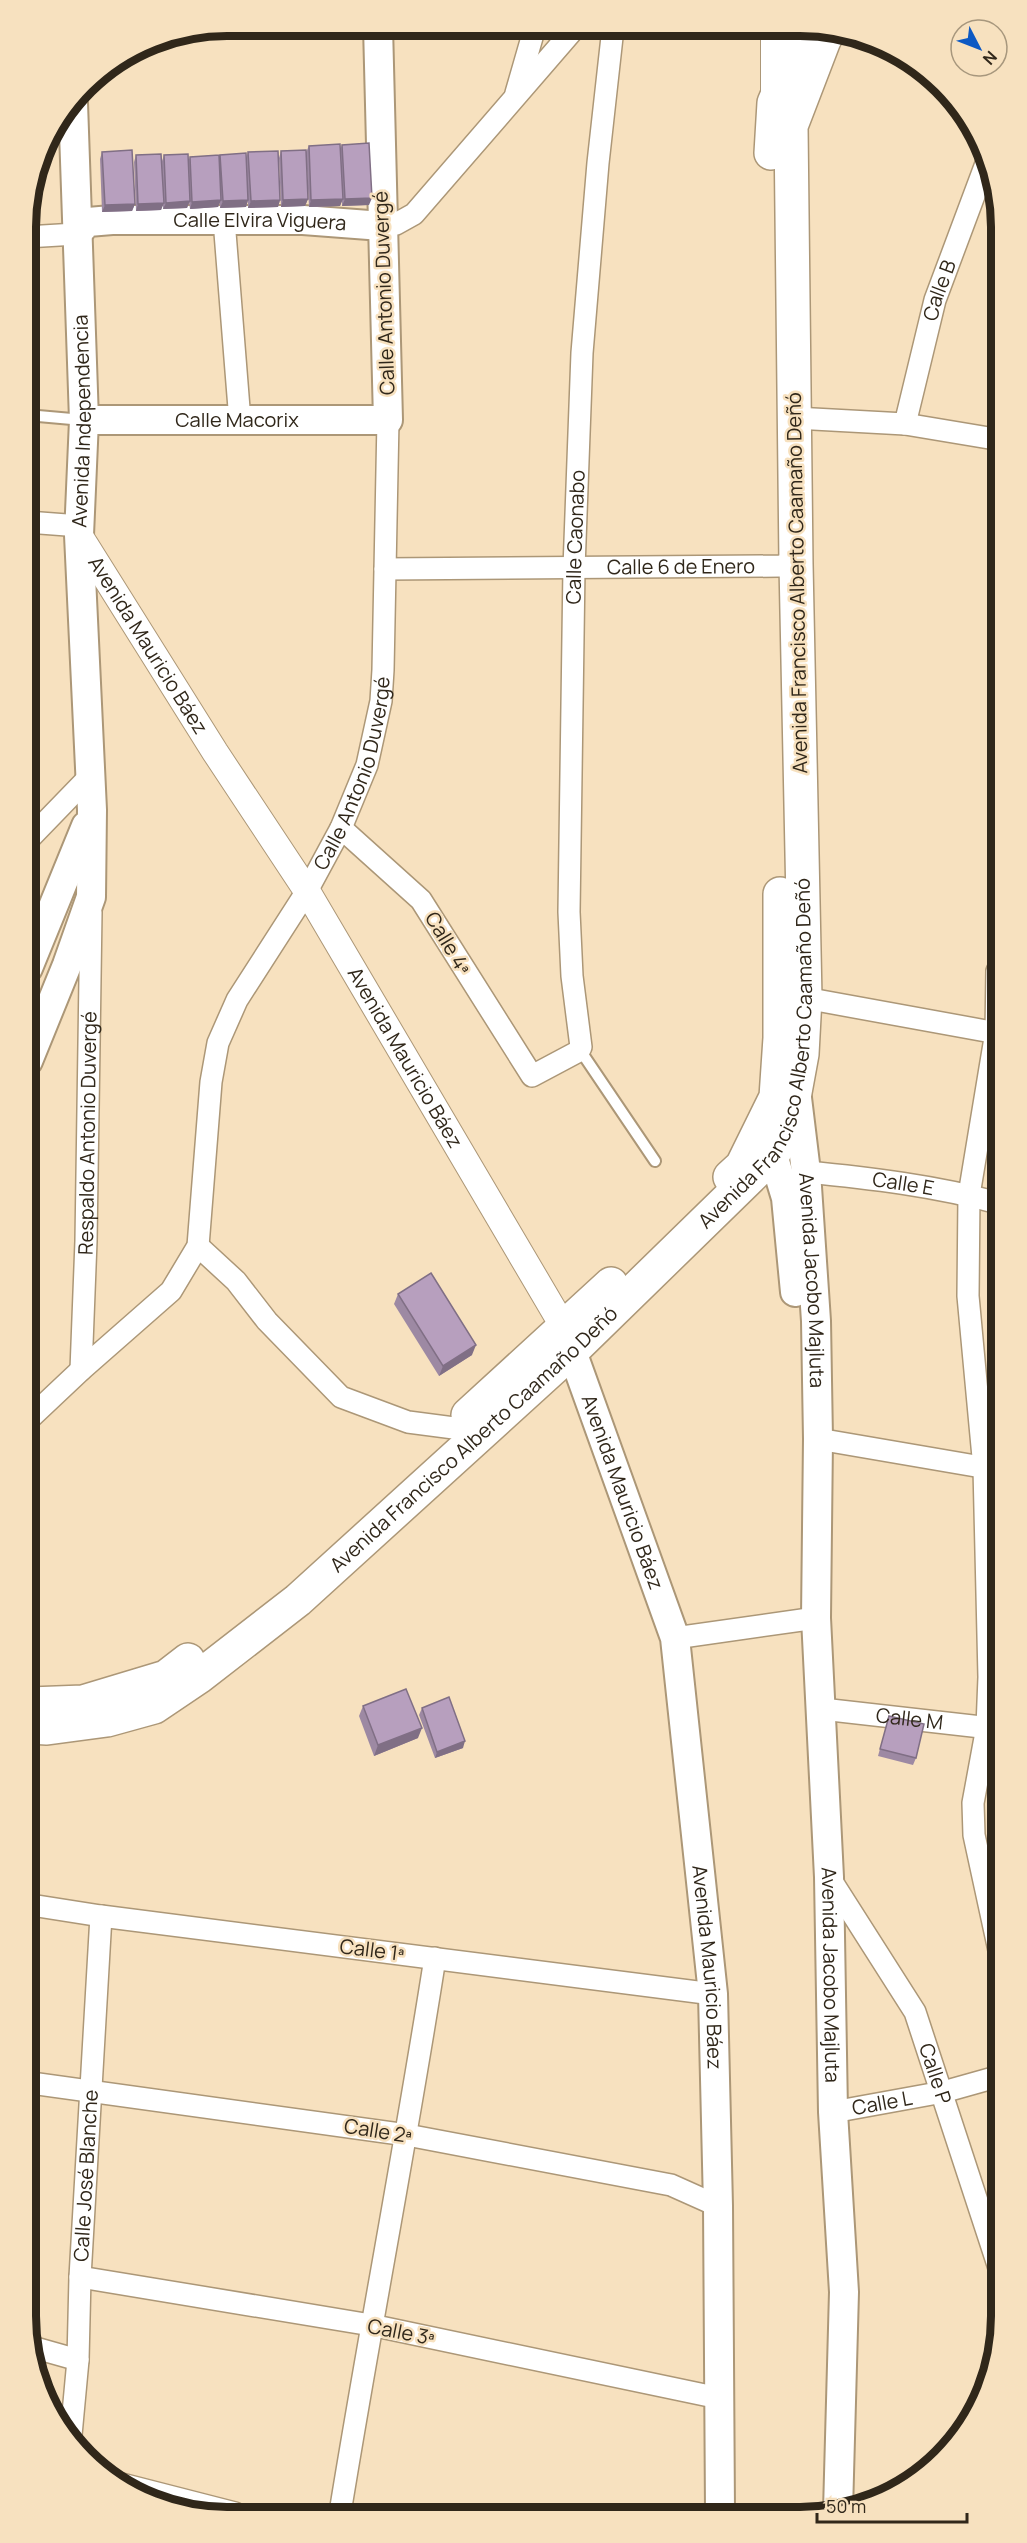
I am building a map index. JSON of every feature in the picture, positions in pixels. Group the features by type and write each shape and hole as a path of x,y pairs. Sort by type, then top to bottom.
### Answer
{"main road":[{"name":"Calle Antonio Duvergé","path":"378,36 388,420"},
{"name":"Avenida Francisco Alberto Caamaño Deñó","path":"36,1704 83,1702 166,1677 274,1597 454,1428 568,1339 773,1155 789,1125 802,1054 805,998 770,168 774,103 802,36"},
{"name":"Avenida Francisco Alberto Caamaño Deñó","path":"36,1727 107,1720 154,1707 200,1676 298,1600 568,1339 742,1166 777,1097 788,565 795,418 791,126 825,38"},
{"name":"Avenida Independencia","path":"36,1042 68,965 91,897 91,775 80,530 84,420 73,114"},
{"name":"Calle Elvira Viguera","path":"76,234 90,221 345,222 382,226"},
{"name":"Calle Macorix","path":"84,420 388,420"},
{"name":"Avenida Independencia","path":"36,948 92,810"},
{"name":"Avenida Jacobo Majluta","path":"796,1088 806,1172 816,1321 818,1439 816,1618 829,1876 833,2112 844,2292 838,2502"},
{"name":"Avenida Jacobo Majluta","path":"773,1155 786,1198 798,1330 818,1439"},
{"name":"Avenida Mauricio Báez","path":"568,1339 675,1638 713,1994 718,2206 720,2507"}],"street":[{"path":"513,101 532,36"},
{"name":"Calle Elvira Viguera","path":"382,226 396,224 414,214 568,36"},
{"name":"Calle Caonabo","path":"580,1050 572,976 569,912 574,568 582,353 598,163 613,36"},
{"path":"774,36 774,103"},
{"name":"Calle B","path":"905,424 935,300 982,173"},
{"path":"224,220 240,421"},
{"path":"36,236 76,234"},
{"path":"795,418 905,424 991,438"},
{"name":"Calle Antonio Duvergé","path":"36,1413 81,1370 171,1291 198,1246 211,1082 218,1043 237,1000 307,891 340,828 367,765 381,701 388,420"},
{"path":"36,523 80,530"},
{"name":"Avenida Mauricio Báez","path":"80,530 215,752 307,891 568,1339"},
{"name":"Calle 6 de Enero","path":"385,569 788,565"},
{"path":"36,832 91,775"},
{"name":"Calle 4ª","path":"340,828 421,900 533,1076 580,1050"},
{"name":"Respaldo Antonio Duvergé","path":"81,1370 86,1241 91,897"},
{"path":"805,998 991,1032"},
{"path":"991,1063 969,1195 968,1296 991,1469 989,1677 991,1702"},
{"name":"Calle E","path":"806,1172 848,1176 969,1195 991,1201"},
{"path":"198,1246 236,1281 267,1321 341,1397 408,1422 454,1428"},
{"path":"818,1439 991,1469"},
{"path":"675,1638 816,1618"},
{"name":"Calle M","path":"822,1710 991,1728"},
{"path":"991,1736 973,1803 974,1835 991,1913"},
{"name":"Calle P","path":"829,1876 915,2012 991,2243"},
{"name":"Calle 1ª","path":"36,1906 713,1994"},
{"name":"Calle José Blanche","path":"72,2427 78,2360 101,1916"},
{"path":"341,2507 371,2325 407,2135 435,1958"},
{"name":"Calle L","path":"833,2112 943,2092 991,2079"},
{"name":"Calle 2ª","path":"36,2083 407,2135 670,2185 718,2206"},
{"name":"Calle 3ª","path":"81,2277 371,2325 719,2398"},
{"path":"40,2349 78,2360"},
{"path":"162,2495 199,2505"}],"lane":[{"path":"36,416 84,420"},
{"path":"580,1050 655,1161"}],"building":[{"path":"369,143 372,198 345,199 342,145"},
{"path":"340,144 343,199 311,200 309,146"},
{"path":"132,150 135,204 105,205 102,152"},
{"path":"306,150 308,199 283,200 281,151"},
{"path":"278,151 280,200 251,201 248,152"},
{"path":"246,153 248,200 223,201 220,155"},
{"path":"161,154 164,203 138,204 136,155"},
{"path":"188,154 190,201 166,203 164,155"},
{"path":"219,155 221,200 192,202 190,157"},
{"path":"431,1273 476,1345 443,1366 398,1294"},
{"path":"406,1689 422,1728 378,1745 363,1706"},
{"path":"449,1697 465,1741 437,1752 422,1708"},
{"path":"889,1716 924,1724 916,1758 880,1749"}]}
